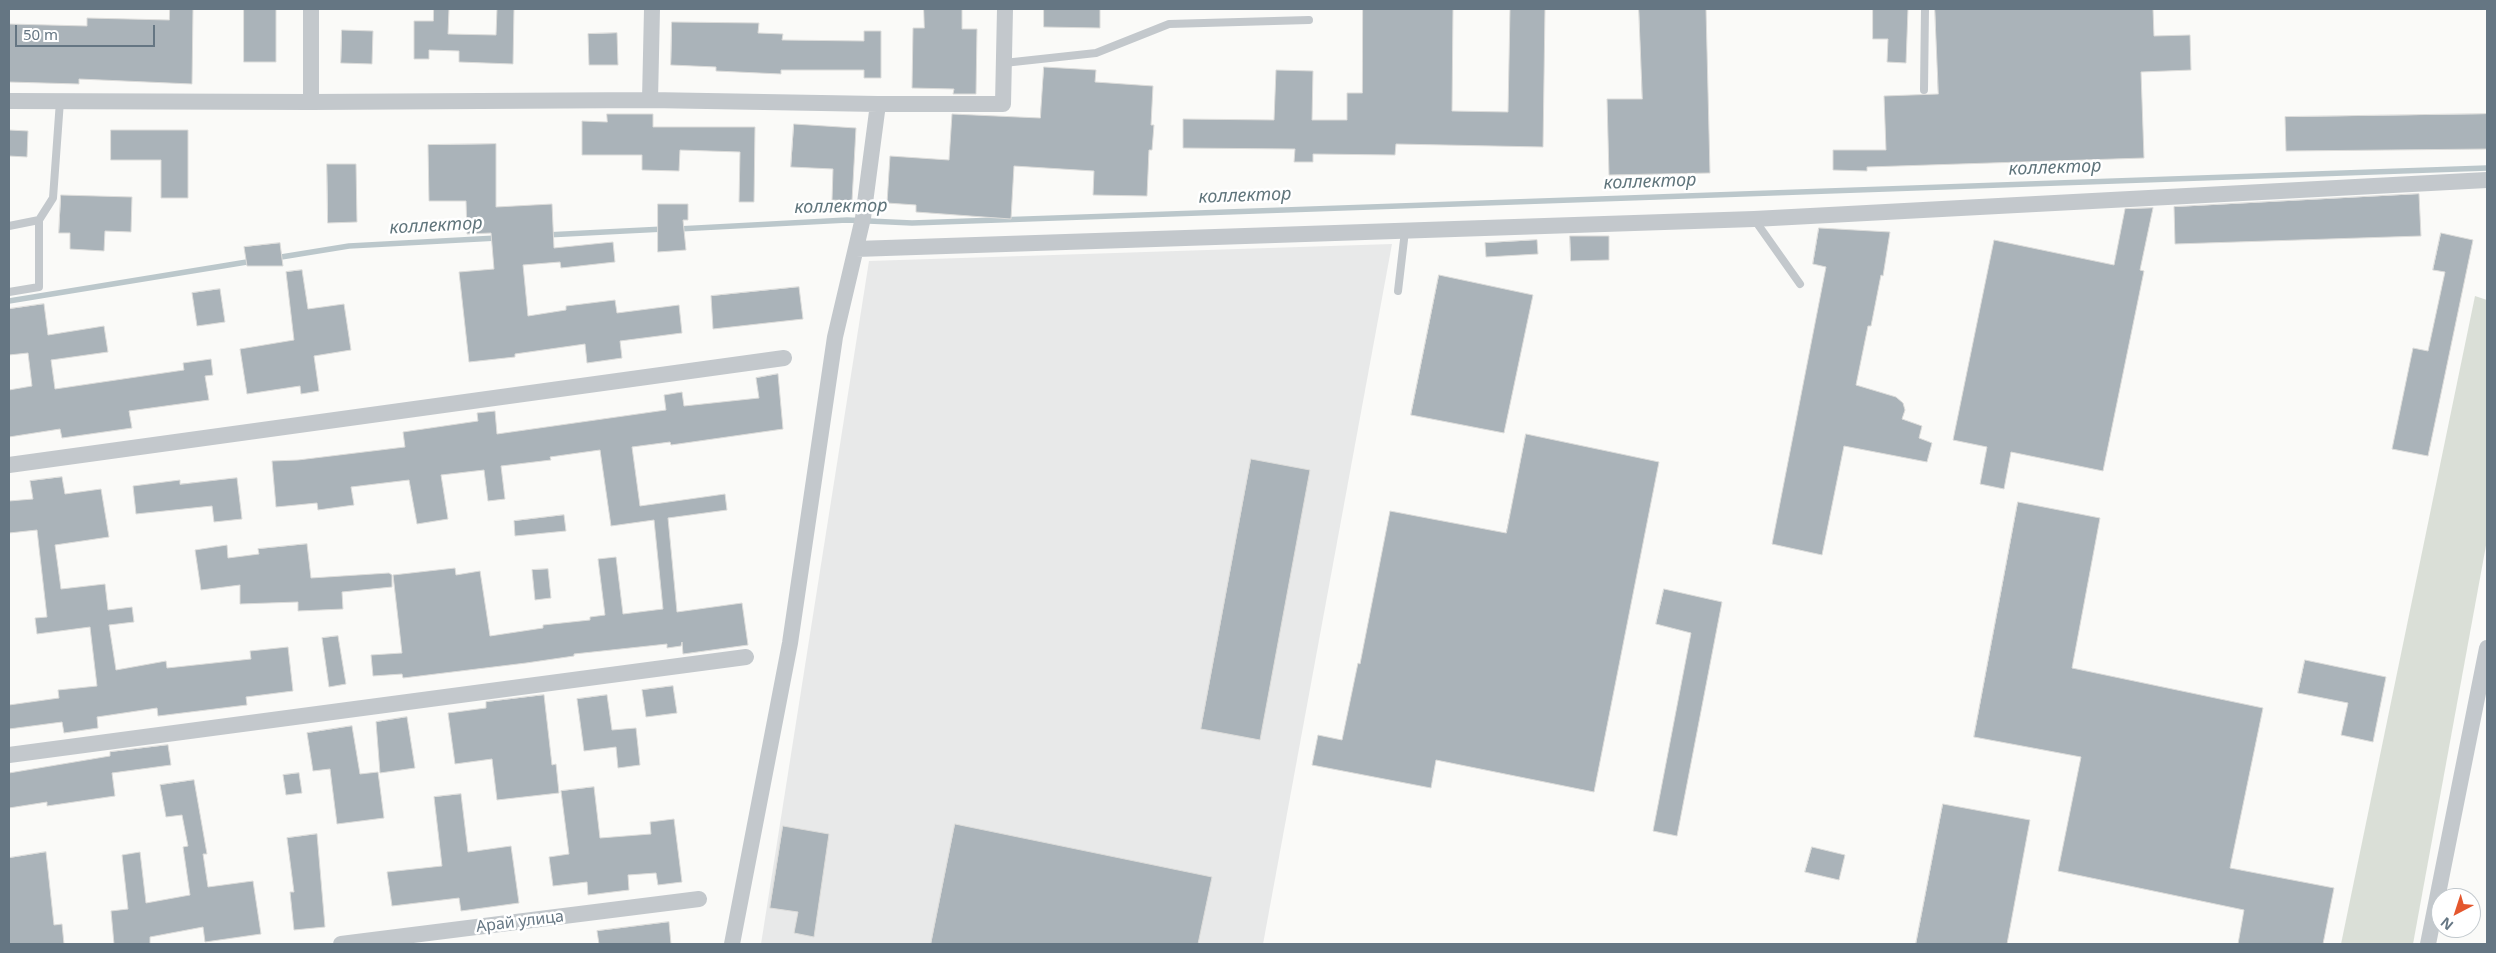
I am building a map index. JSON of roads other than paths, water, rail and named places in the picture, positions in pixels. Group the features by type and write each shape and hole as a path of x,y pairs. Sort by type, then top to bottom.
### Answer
{"street":[{"path":"311,9 311,102"},
{"path":"650,100 652,9"},
{"path":"9,101 650,100 1003,104 1005,9"},
{"path":"732,944 790,643 835,337 863,218 878,104"},
{"path":"857,245 1405,231 1754,219 2487,180"},
{"path":"9,465 784,358"},
{"path":"2428,944 2487,648"},
{"path":"9,755 746,657"},
{"name":"Арай улица","path":"341,944 699,899"}],"lane":[{"path":"1924,90 1925,9"},
{"path":"1004,62 1096,53 1169,24 1309,20"},
{"path":"9,292 39,287 39,220 54,198 60,101"},
{"path":"1754,219 1800,284"},
{"path":"9,226 39,220"},
{"path":"1398,291 1405,231"}],"waterway":[{"name":"коллектор","path":"678,229 847,220 912,223 2487,168"},
{"name":"коллектор","path":"546,235 664,229"},
{"name":"коллектор","path":"275,258 349,246 497,238"},
{"name":"коллектор","path":"9,301 253,261"}]}
